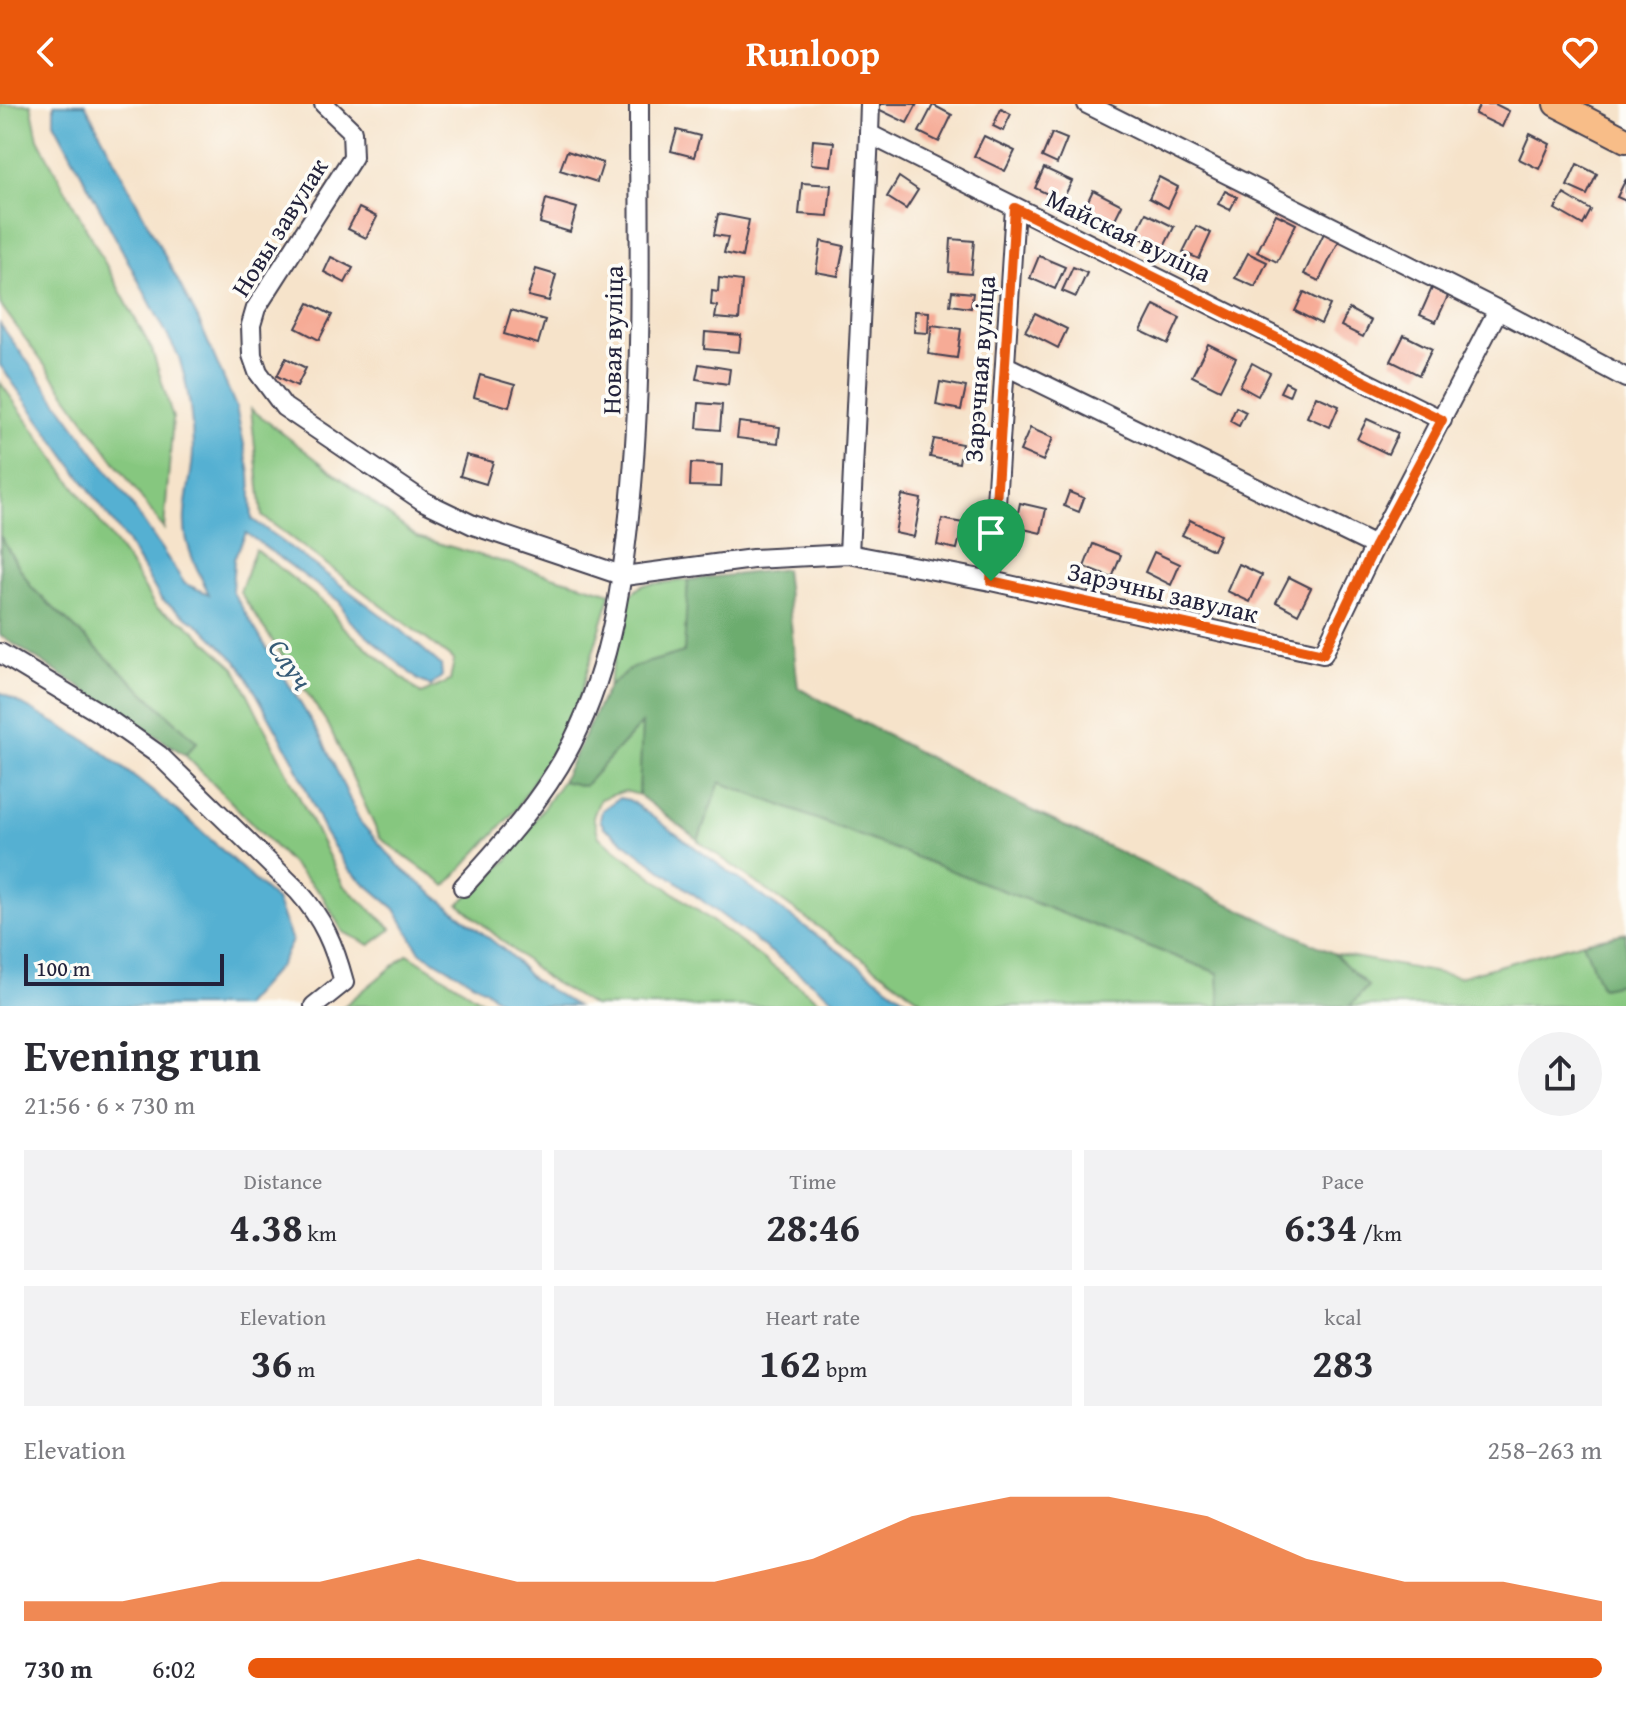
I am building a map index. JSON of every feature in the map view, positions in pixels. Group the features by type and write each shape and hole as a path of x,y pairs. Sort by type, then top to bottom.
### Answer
{"main road":[{"path":"1556,104 1626,140"}],"street":[{"name":"Новы завулак","path":"324,104 352,131 353,157 256,308 250,339 258,372 284,407 423,501 473,525 624,576"},
{"name":"Новая вуліца","path":"463,887 518,827 573,741 602,670 624,576 639,398 639,104"},
{"path":"849,554 870,104"},
{"path":"1087,104 1498,310 1626,378"},
{"name":"Майская вуліца","path":"869,134 1442,420"},
{"name":"Зарэчная вуліца","path":"991,581 1015,208"},
{"path":"1006,366 1375,546 1498,310"},
{"name":"Зарэчны завулак","path":"624,576 753,559 849,554 991,581 1323,654 1375,546"},
{"path":"0,653 98,712 159,755 298,891 316,912 333,940 344,982 314,1006"}],"green space":[{"path":"0,104 31,104 38,139 152,350 173,418 164,529 0,304"},
{"path":"0,382 132,567 156,608 186,623 235,668 343,885 392,929 370,945 343,932 322,895 185,755 197,742 32,588 0,536"},
{"path":"251,409 417,537 611,593 575,712 516,810 446,886 380,838 329,726 240,592 255,549 328,606 342,626 421,694 450,681 454,660 262,516"},
{"path":"0,536 32,588 197,742 185,755 0,635"},
{"path":"785,569 798,688 1003,797 1333,953 1368,986 1350,1006 1220,1006 1218,973 720,782 698,840 639,795 642,723 584,786 562,781 608,687 633,667 684,652 688,580"},
{"path":"688,580 685,652 633,667 608,687 628,597 642,585"},
{"path":"643,722 639,795 625,791 600,799 593,817 599,837 826,1006 593,1006 546,978 459,904 507,860 562,781 584,786"},
{"path":"720,782 1218,973 1220,1006 929,1006 698,841"},
{"path":"1626,933 1626,982 1601,987 1583,942"},
{"path":"1583,942 1601,987 1626,982 1626,1006 1350,1006 1368,986 1333,953 1459,977"},
{"path":"408,954 490,1006 344,1006"}],"water":[{"path":"54,104 85,104 198,319 236,407 250,473 252,519 400,629 441,665 442,676 431,686 418,680 348,619 340,602 246,533 234,559 232,591 322,739 360,822 403,870 509,954 532,979 576,1006 506,1006 486,990 420,952 395,909 348,869 324,831 294,761 241,666 203,628 161,599 127,542 0,365 0,324 128,499 185,584 209,594 186,536 185,514 193,439 179,357 54,122"},
{"path":"0,692 94,745 196,826 276,900 292,941 280,965 243,1006 0,1006"},
{"path":"619,798 629,800 915,1006 843,1006 604,827 600,820 602,810"}],"building":[{"path":"880,104 917,104 907,123 878,109"},
{"path":"1480,104 1495,104 1509,111 1502,127 1475,114"},
{"path":"933,105 952,115 939,142 919,132"},
{"path":"1001,109 1011,114 1003,131 993,126"},
{"path":"677,130 700,136 694,157 671,151"},
{"path":"1052,133 1067,139 1057,164 1042,157"},
{"path":"1530,134 1550,144 1539,169 1519,159"},
{"path":"984,136 1015,151 1005,171 974,156"},
{"path":"813,140 834,142 831,166 811,164"},
{"path":"567,151 603,163 597,182 560,170"},
{"path":"1577,164 1597,174 1587,195 1567,186"},
{"path":"1044,168 1072,181 1062,201 1035,188"},
{"path":"899,177 918,190 906,209 887,197"},
{"path":"1159,177 1178,187 1168,208 1149,198"},
{"path":"1626,179 1626,201 1617,197"},
{"path":"802,183 831,185 828,216 799,214"},
{"path":"1093,190 1122,205 1112,225 1083,211"},
{"path":"1225,191 1237,197 1230,210 1218,204"},
{"path":"1564,194 1591,210 1583,225 1555,209"},
{"path":"546,199 577,208 570,232 540,223"},
{"path":"359,208 377,217 366,238 348,229"},
{"path":"1146,213 1174,227 1163,249 1135,235"},
{"path":"718,214 749,220 742,257 724,253 728,237 714,235"},
{"path":"1276,214 1296,224 1277,262 1257,252"},
{"path":"1196,226 1211,233 1199,259 1183,252"},
{"path":"1324,233 1339,241 1319,281 1304,274"},
{"path":"951,239 974,241 971,274 949,272"},
{"path":"821,241 844,246 838,276 816,272"},
{"path":"1248,253 1267,262 1255,287 1235,278"},
{"path":"1039,256 1065,267 1055,289 1030,278"},
{"path":"331,257 353,268 345,283 324,272"},
{"path":"1073,267 1087,273 1076,297 1062,291"},
{"path":"536,269 556,275 549,301 528,296"},
{"path":"719,278 742,281 739,320 715,318 717,306 711,305 712,291 718,292"},
{"path":"1432,288 1448,296 1436,322 1420,315"},
{"path":"952,291 973,293 971,308 950,305"},
{"path":"1304,292 1330,305 1321,324 1295,311"},
{"path":"309,303 332,315 319,340 296,328"},
{"path":"1154,305 1180,318 1168,344 1141,331"},
{"path":"1349,309 1371,321 1363,337 1341,326"},
{"path":"511,310 545,320 538,344 504,334"},
{"path":"915,311 929,312 928,333 914,332"},
{"path":"1035,313 1067,329 1058,348 1025,331"},
{"path":"932,325 961,329 957,358 928,354"},
{"path":"705,332 741,335 739,352 704,349"},
{"path":"1404,335 1432,349 1419,375 1391,361"},
{"path":"1208,344 1236,358 1220,390 1192,376"},
{"path":"286,358 306,368 297,386 277,376"},
{"path":"1252,363 1270,373 1258,396 1240,386"},
{"path":"699,364 730,369 728,384 696,379"},
{"path":"480,375 515,385 509,407 474,397"},
{"path":"940,382 966,387 961,410 936,405"},
{"path":"1285,382 1293,386 1289,396 1280,392"},
{"path":"1316,396 1339,406 1330,427 1307,417"},
{"path":"699,403 722,405 720,430 697,428"},
{"path":"1236,407 1246,412 1239,426 1230,421"},
{"path":"1367,419 1398,433 1388,454 1357,439"},
{"path":"739,422 780,427 778,443 737,438"},
{"path":"1030,428 1053,438 1043,461 1020,451"},
{"path":"934,439 962,444 959,463 930,457"},
{"path":"466,455 493,462 486,484 460,476"},
{"path":"691,463 722,465 721,487 690,486"},
{"path":"1069,492 1084,498 1079,512 1064,506"},
{"path":"902,495 921,499 914,537 895,533"},
{"path":"1020,503 1046,509 1041,533 1015,527"},
{"path":"942,519 963,523 957,549 937,545"},
{"path":"1190,520 1220,535 1213,550 1182,535"},
{"path":"1093,544 1121,555 1112,578 1084,567"},
{"path":"1154,552 1180,564 1171,585 1145,572"},
{"path":"1239,564 1262,575 1250,602 1227,591"},
{"path":"1289,577 1311,588 1298,614 1276,602"}],"route":[{"path":"1015,208 1442,420 1375,546 1323,654 991,581 1015,208"}],"water label":[{"name":"Случ","path":"291,664"}]}
